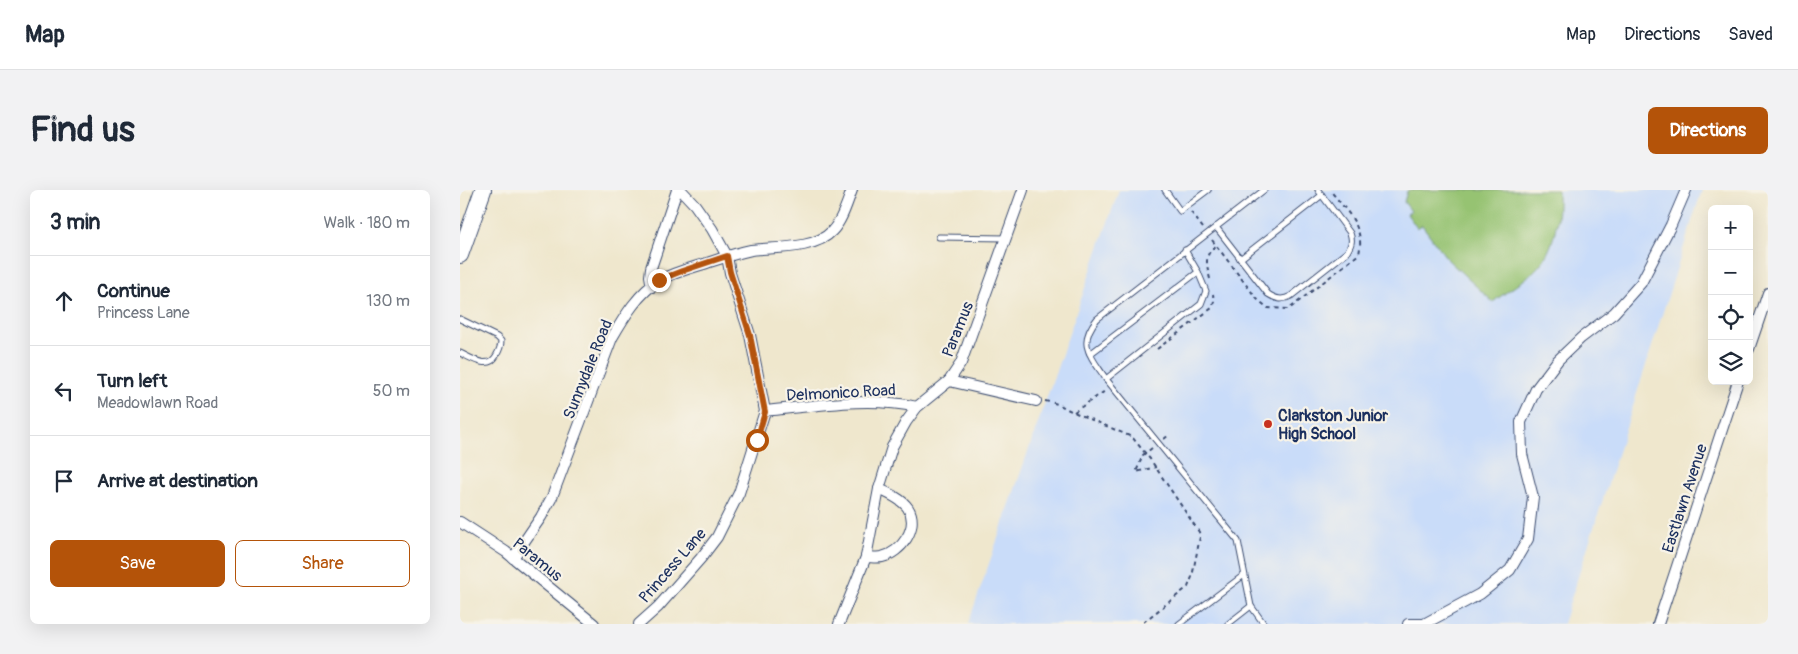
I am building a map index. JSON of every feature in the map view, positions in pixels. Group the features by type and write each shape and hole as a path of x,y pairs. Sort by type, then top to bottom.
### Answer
{"main road":[{"path":"460,255 483,190"}],"street":[{"path":"652,287 651,268 677,190"},
{"name":"Princess Lane","path":"639,624 658,607 717,537 739,493 765,412 750,335 730,272 727,256 712,229 695,205 681,190"},
{"name":"Sunnydale Road","path":"514,558 541,517 558,484 612,338 622,320 645,292 659,280 727,256 752,250 776,249 810,243 822,239 832,232 842,216 852,190"},
{"name":"Paramus","path":"839,624 866,557 879,489 892,447 917,407 949,381 961,363 1023,190"},
{"path":"1408,624 1424,624 1480,594 1510,570 1528,539 1533,497 1522,454 1522,422 1536,389 1558,360 1581,338 1614,313 1641,283 1671,225 1686,190"},
{"path":"1752,340 1768,293"},
{"path":"949,381 1036,401"},
{"name":"Eastlawn Avenue","path":"1658,624 1737,385"},
{"name":"Delmonico Road","path":"765,412 844,403 896,402 917,407"},
{"path":"866,557 882,557 893,552 903,544 910,532 912,520 908,508 892,495 879,489"},
{"name":"Paramus","path":"460,522 514,558 594,624"}],"lane":[{"path":"1165,190 1180,211 1208,190"},
{"path":"1264,190 1097,318 1088,329 1085,339 1090,354 1106,379 1238,540 1251,606 1264,624"},
{"path":"1216,227 1268,294 1275,299 1285,300 1347,252 1351,245 1352,238 1350,232 1318,190"},
{"path":"1240,259 1322,195"},
{"path":"939,237 1006,238"},
{"path":"1106,379 1201,304 1206,291 1198,272 1185,250"},
{"path":"1090,354 1198,272"},
{"path":"460,319 501,340 501,344 490,363 460,353"},
{"path":"1179,624 1244,575"},
{"path":"1228,624 1251,606"}],"path":[{"path":"1186,206 1257,298 1268,308 1289,309 1360,254 1362,244 1359,229 1330,190"},
{"path":"1036,401 1058,404 1132,437 1156,467 1196,527 1200,537 1192,577 1188,587 1141,624"},
{"path":"1156,467 1136,472 1145,453 1169,435"}],"shaded area":[{"path":"1119,190 1702,190 1563,624 968,624"}],"green space":[{"path":"1409,190 1558,190 1557,221 1552,241 1537,268 1493,302 1448,260 1422,225 1417,228 1407,214 1411,211 1404,202"}],"place":[{"name":"Clarkston Junior High School","path":"1268,424"}],"route":[{"path":"659,280 727,256 738,300 750,335 765,412 757,440"}]}
